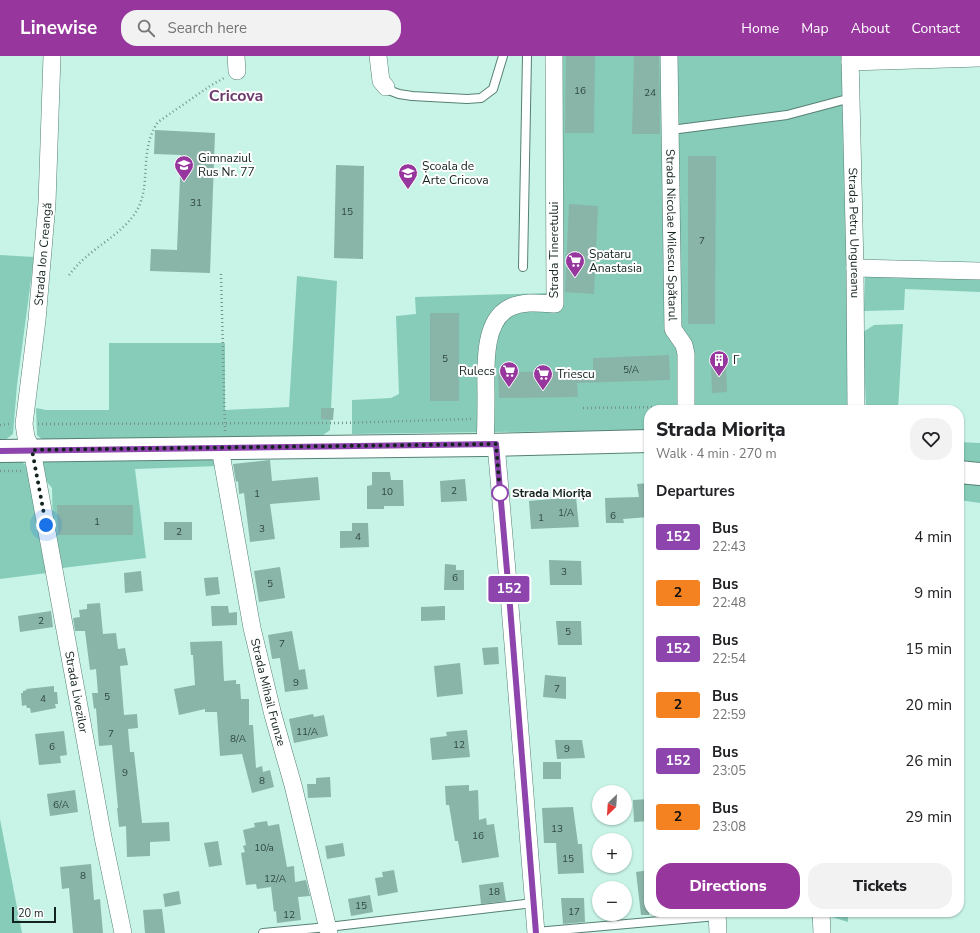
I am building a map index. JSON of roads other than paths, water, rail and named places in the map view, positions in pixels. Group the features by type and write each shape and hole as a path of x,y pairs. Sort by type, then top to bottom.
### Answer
{"street":[{"name":"Strada Ion Creangă","path":"33,460 26,437 24,424 37,320 47,203 52,56"},
{"path":"378,56 381,81 386,87"},
{"name":"Strada Tineretului","path":"491,445 486,419 486,354 491,330 500,316 510,308 530,303 555,304 554,56"},
{"name":"Strada Nicolae Milescu Spătarul","path":"670,56 673,329 684,345 686,354 686,405"},
{"path":"850,59 980,58"},
{"name":"Strada Petru Ungureanu","path":"850,59 855,268 856,405"},
{"path":"855,268 980,271"},
{"path":"0,451 33,460 223,447 491,445 644,441"},
{"path":"491,445 509,594 536,932"},
{"name":"Strada Mihail Frunze","path":"223,447 250,620 262,672 293,785 329,930"},
{"name":"Strada Livezilor","path":"33,460 103,837 123,933"},
{"path":"964,472 980,474"},
{"path":"717,917 718,933"},
{"path":"821,917 822,933"}],"lane":[{"path":"386,87 399,94 426,98 481,98 494,89 503,56"},
{"path":"523,268 527,56"},
{"path":"670,130 787,115 851,98"},
{"path":"264,933 329,930 533,903"},
{"path":"536,932 687,917"}],"place":[{"name":"Gimnaziul Rus Nr. 77","path":"184,182"},
{"name":"Școala de Arte Cricova","path":"408,190"},
{"name":"Spataru Anastasia","path":"575,278"},
{"name":"Г","path":"719,377"},
{"name":"Rulecs","path":"509,388"},
{"name":"Triescu","path":"543,391"},
{"name":"Strada Miorița","path":"500,493"}],"district":[{"name":"Cricova","path":"236,95"}]}
